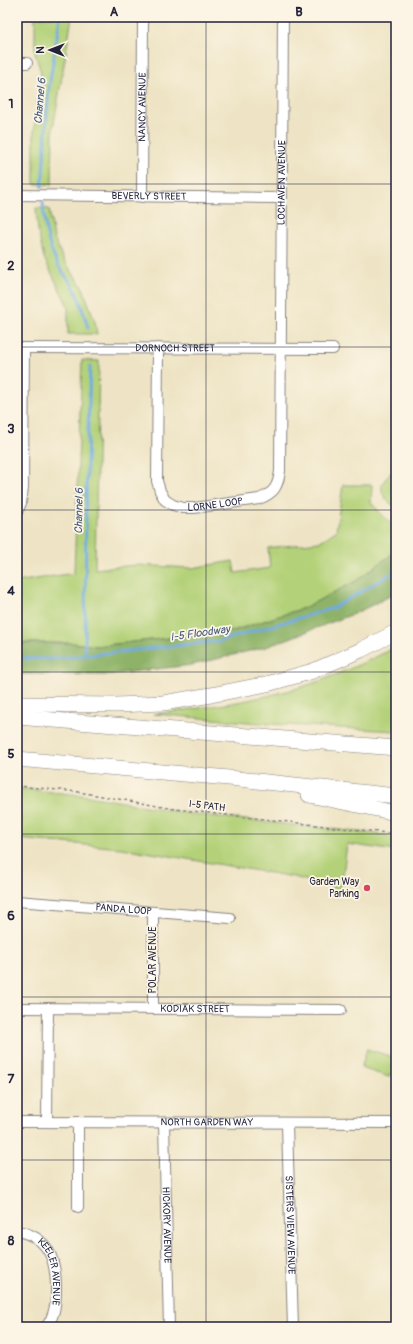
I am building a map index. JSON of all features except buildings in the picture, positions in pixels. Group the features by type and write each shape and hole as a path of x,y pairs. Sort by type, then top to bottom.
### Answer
{"highway":[{"path":"17,704 118,705 163,703 225,692 266,684 313,671 361,650 396,632"},
{"path":"17,717 396,748"},
{"path":"17,759 229,778 396,796"},
{"path":"229,778 396,813"}],"street":[{"name":"NANCY AVENUE","path":"142,197 143,17"},
{"name":"LOCHAVEN AVENUE","path":"282,348 283,17"},
{"name":"BEVERLY STREET","path":"17,195 282,198"},
{"name":"DORNOCH STREET","path":"21,348 333,349"},
{"path":"17,512 21,503 24,488 21,348"},
{"name":"LORNE LOOP","path":"158,348 157,481 165,500 183,508 194,508 259,499 268,496 279,482 282,348"},
{"name":"PANDA LOOP","path":"17,901 230,918"},
{"name":"POLAR AVENUE","path":"153,913 153,1008"},
{"name":"KODIAK STREET","path":"17,1008 341,1010"},
{"path":"47,1122 48,1008"},
{"name":"NORTH GARDEN WAY","path":"17,1122 287,1124 396,1123"},
{"path":"78,1122 78,1207"},
{"name":"HICKORY AVENUE","path":"164,1123 169,1327"},
{"name":"SISTERS VIEW AVENUE","path":"287,1124 293,1327"},
{"name":"KEELER AVENUE","path":"17,1231 39,1240 47,1248 53,1259 56,1274 56,1304 52,1318 46,1327"}],"path":[{"name":"I-5 PATH","path":"17,786 79,792 174,809 396,834"}],"green space":[{"path":"35,17 72,17 53,129 52,185 34,184 34,131 41,72 35,53"},
{"path":"36,208 49,209 54,238 63,259 83,288 95,322 97,334 68,334 68,306 44,258 38,232"},
{"path":"82,360 99,361 95,569 136,565 192,568 233,561 235,573 270,568 268,548 319,542 336,531 343,485 372,485 371,503 396,529 396,551 356,581 304,608 233,631 97,646 72,643 17,643 17,582 74,573"},
{"path":"396,467 396,504 392,505 383,494 382,486 387,477"},
{"path":"396,551 396,593 356,613 266,647 192,665 104,675 17,674 17,643 72,643 97,646 233,631 304,608 356,581"},
{"path":"396,647 396,731 271,724 153,714 208,707 280,693 323,680"},
{"path":"17,788 88,796 191,814 396,836 396,851 347,844 341,890 294,877 122,848 17,839"},
{"path":"367,1049 396,1058 389,1077 361,1068"}],"waterway":[{"name":"Channel 6","path":"42,187 49,87 60,17"},
{"name":"Channel 6","path":"43,202 48,241 59,266 75,291 82,307 88,328"},
{"name":"Channel 6","path":"85,655 86,499 90,366"},
{"name":"I-5 Floodway","path":"17,658 52,659 220,641 333,608 396,571"}],"place":[{"name":"Garden Way Parking","path":"367,888"}]}
